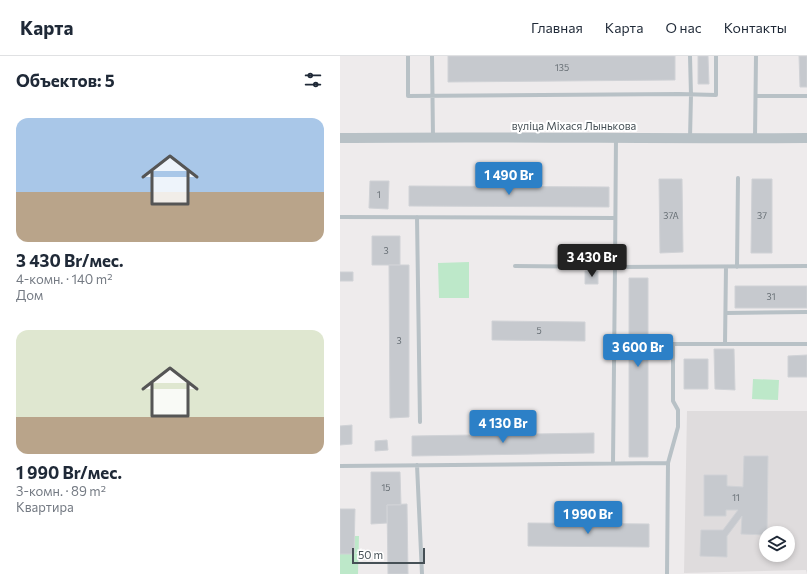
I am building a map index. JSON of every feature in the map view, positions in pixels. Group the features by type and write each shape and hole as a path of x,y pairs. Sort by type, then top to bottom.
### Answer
{"street":[{"name":"вуліца Міхася Лынькова","path":"340,138 807,138"}],"lane":[{"path":"408,56 408,96 716,95 716,56"},
{"path":"432,56 433,138"},
{"path":"690,56 690,139"},
{"path":"755,138 756,56"},
{"path":"756,96 807,96"},
{"path":"613,463 616,137"},
{"path":"737,267 738,178"},
{"path":"340,217 615,218"},
{"path":"417,217 420,422"},
{"path":"515,266 615,268 807,266"},
{"path":"725,344 726,267"},
{"path":"726,313 807,312"},
{"path":"667,574 668,463 678,427 678,410 673,401 673,344 807,344"},
{"path":"340,466 668,463"},
{"path":"417,465 422,574"}],"shaded area":[{"path":"687,411 807,411 807,574 806,570 684,573"}],"green space":[{"path":"469,262 469,298 439,298 438,263"},
{"path":"753,379 779,380 778,400 752,399"},
{"path":"355,536 359,536 358,574 340,574 340,554 354,554"}],"building":[{"path":"448,56 675,56 675,80 448,82"},
{"path":"698,56 708,56 709,84 698,84"},
{"path":"799,56 807,56 807,87 800,87"},
{"path":"659,179 682,179 683,252 660,253"},
{"path":"752,179 772,179 772,253 751,253"},
{"path":"370,181 389,181 388,209 369,208"},
{"path":"409,186 609,187 609,207 409,206"},
{"path":"372,236 400,236 400,265 372,265"},
{"path":"389,265 409,265 409,417 390,418"},
{"path":"585,271 598,271 598,284 585,284"},
{"path":"340,272 353,272 353,281 340,281"},
{"path":"629,278 648,278 648,457 629,457"},
{"path":"735,286 807,286 807,308 735,308"},
{"path":"492,321 585,322 585,341 492,340"},
{"path":"714,349 734,349 735,390 715,389"},
{"path":"807,355 807,377 788,377 788,356"},
{"path":"684,359 708,359 708,389 684,389"},
{"path":"352,425 352,444 340,445 340,426"},
{"path":"594,433 594,453 412,456 412,436"},
{"path":"387,440 388,450 375,451 375,441"},
{"path":"744,456 768,456 767,526 759,526 759,535 741,534 742,516 727,536 727,557 700,556 701,530 723,530 738,510 726,510 726,516 704,516 704,475 727,475 727,486 743,487"},
{"path":"371,472 400,472 401,505 387,505 387,523 371,524"},
{"path":"407,504 408,574 388,574 387,505"},
{"path":"340,509 355,509 354,554 340,554"},
{"path":"528,523 649,524 649,547 528,546"}]}
